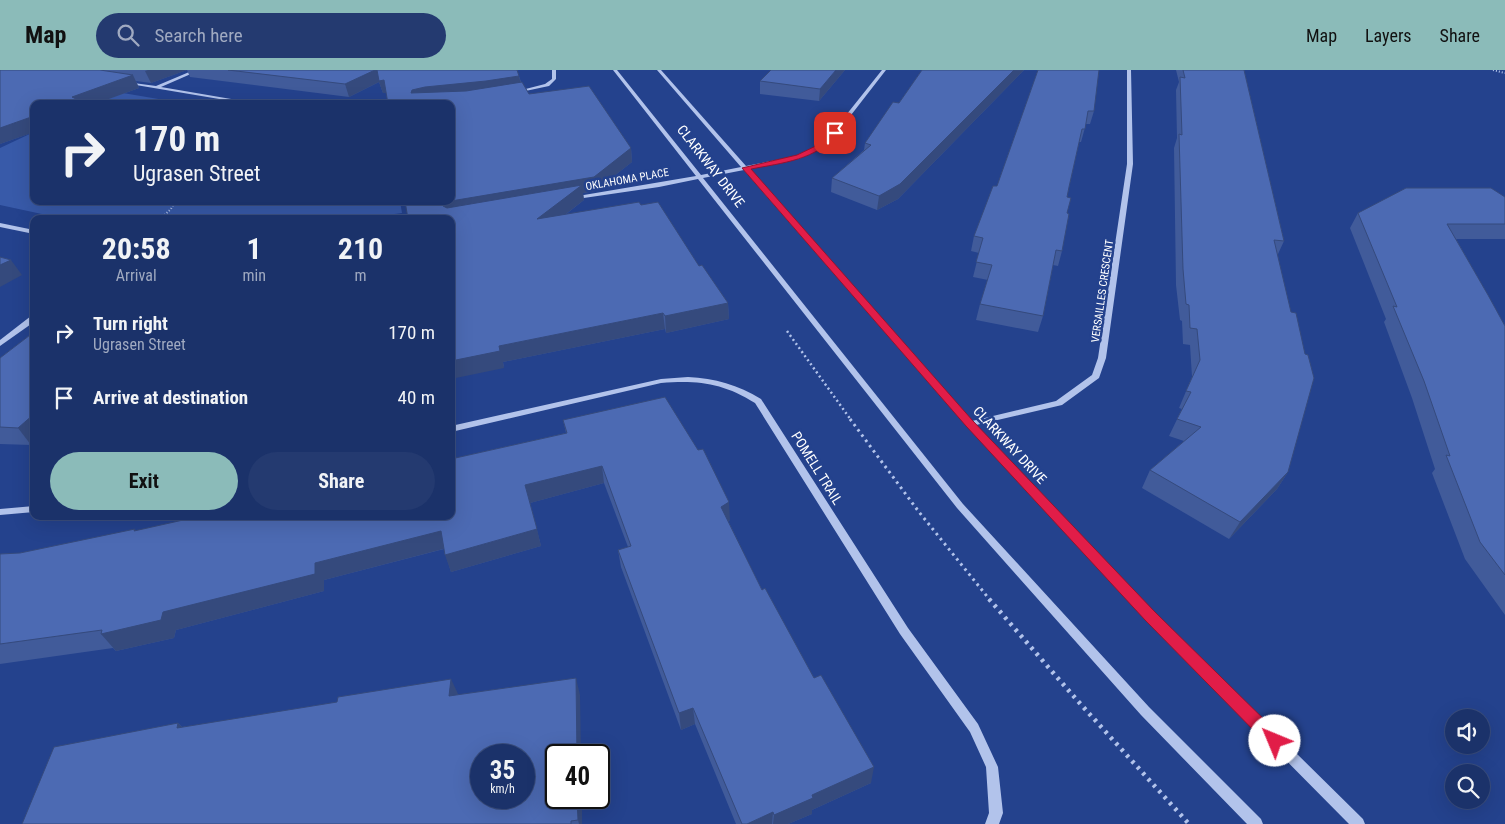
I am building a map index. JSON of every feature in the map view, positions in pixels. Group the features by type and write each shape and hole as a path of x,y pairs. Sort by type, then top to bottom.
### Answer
{"street":[{"path":"158,87 198,70"},
{"path":"512,92 547,85 554,79 554,70"},
{"name":"CLARKWAY DRIVE","path":"615,70 700,175 960,506 1145,711 1256,824"},
{"name":"CLARKWAY DRIVE","path":"659,70 970,424 1150,616 1358,824"},
{"name":"OKLAHOMA PLACE","path":"562,201 654,186 700,175 799,157 825,145 884,70"},
{"name":"VERSAILLES CRESCENT","path":"970,424 1058,403 1096,376 1102,358 1130,164 1129,70"},
{"path":"121,82 235,100"},
{"path":"0,225 30,231"},
{"path":"0,344 30,321"},
{"name":"POMELL TRAIL","path":"455,428 661,381 690,378 717,381 740,388 758,401 904,631 974,728 992,767 996,813 992,824"},
{"path":"0,512 30,509"}],"path":[{"path":"1493,70 1505,73"},
{"path":"164,215 173,205"},
{"path":"781,324 965,570 1098,725 1189,824"}],"shaded area":[{"path":"117,92 164,100 100,100"},
{"path":"30,134 30,205 401,205 402,213 387,215 46,215 0,205 0,148"}],"building":[{"path":"0,70 100,70 133,75 72,97 78,100 30,100 30,117 0,128"},
{"path":"228,70 375,70 345,84"},
{"path":"377,70 517,70 519,76 425,87 412,90 411,93 466,91 522,82 529,94 589,86 631,148 594,177 455,200 455,100 387,100 384,80 379,81"},
{"path":"771,70 836,70 820,89 760,81"},
{"path":"922,70 1014,70 900,184 879,196 832,178 871,145 865,143 893,102 899,103"},
{"path":"1038,70 1099,70 1094,111 1088,111 1085,129 1082,129 1067,197 1071,198 1062,251 1056,250 1043,316 980,304 992,265 976,262 983,238 974,236 993,186 997,186"},
{"path":"1183,70 1244,70 1284,241 1274,240 1291,312 1296,313 1305,354 1308,355 1314,378 1288,472 1240,522 1150,470 1201,427 1177,419 1191,392 1186,391 1200,360 1197,329 1190,328 1189,305 1186,304 1183,269 1179,134 1182,135 1180,77 1185,78"},
{"path":"582,185 537,219 639,202 641,205 658,202 699,266 702,265 728,303 665,316 663,313 499,346 500,351 455,360 455,215 407,215 406,205 443,205 447,208"},
{"path":"1406,188 1491,188 1505,197 1505,224 1447,224 1505,326 1505,575 1480,542 1446,455 1450,456 1424,381 1393,306 1397,307 1358,213"},
{"path":"0,257 11,260 0,265"},
{"path":"30,335 30,418 18,428 0,427 0,358"},
{"path":"665,397 698,450 703,449 729,502 721,507 762,590 765,588 814,678 821,675 874,767 812,795 813,798 774,815 773,812 747,824 742,824 693,708 679,713 618,550 631,546 602,466 525,485 537,529 445,555 441,531 315,563 315,574 163,612 161,620 101,634 102,630 0,644 0,554 20,553 183,520 455,520 455,458 567,433 563,420"},
{"path":"576,678 577,744 545,744 545,809 578,809 578,820 571,821 571,824 22,824 54,747 178,723 177,728 337,702 338,697 451,679 449,696"}],"route":[{"path":"835,133 825,145 799,157 746,168 970,424 1150,616 1275,741"}]}
